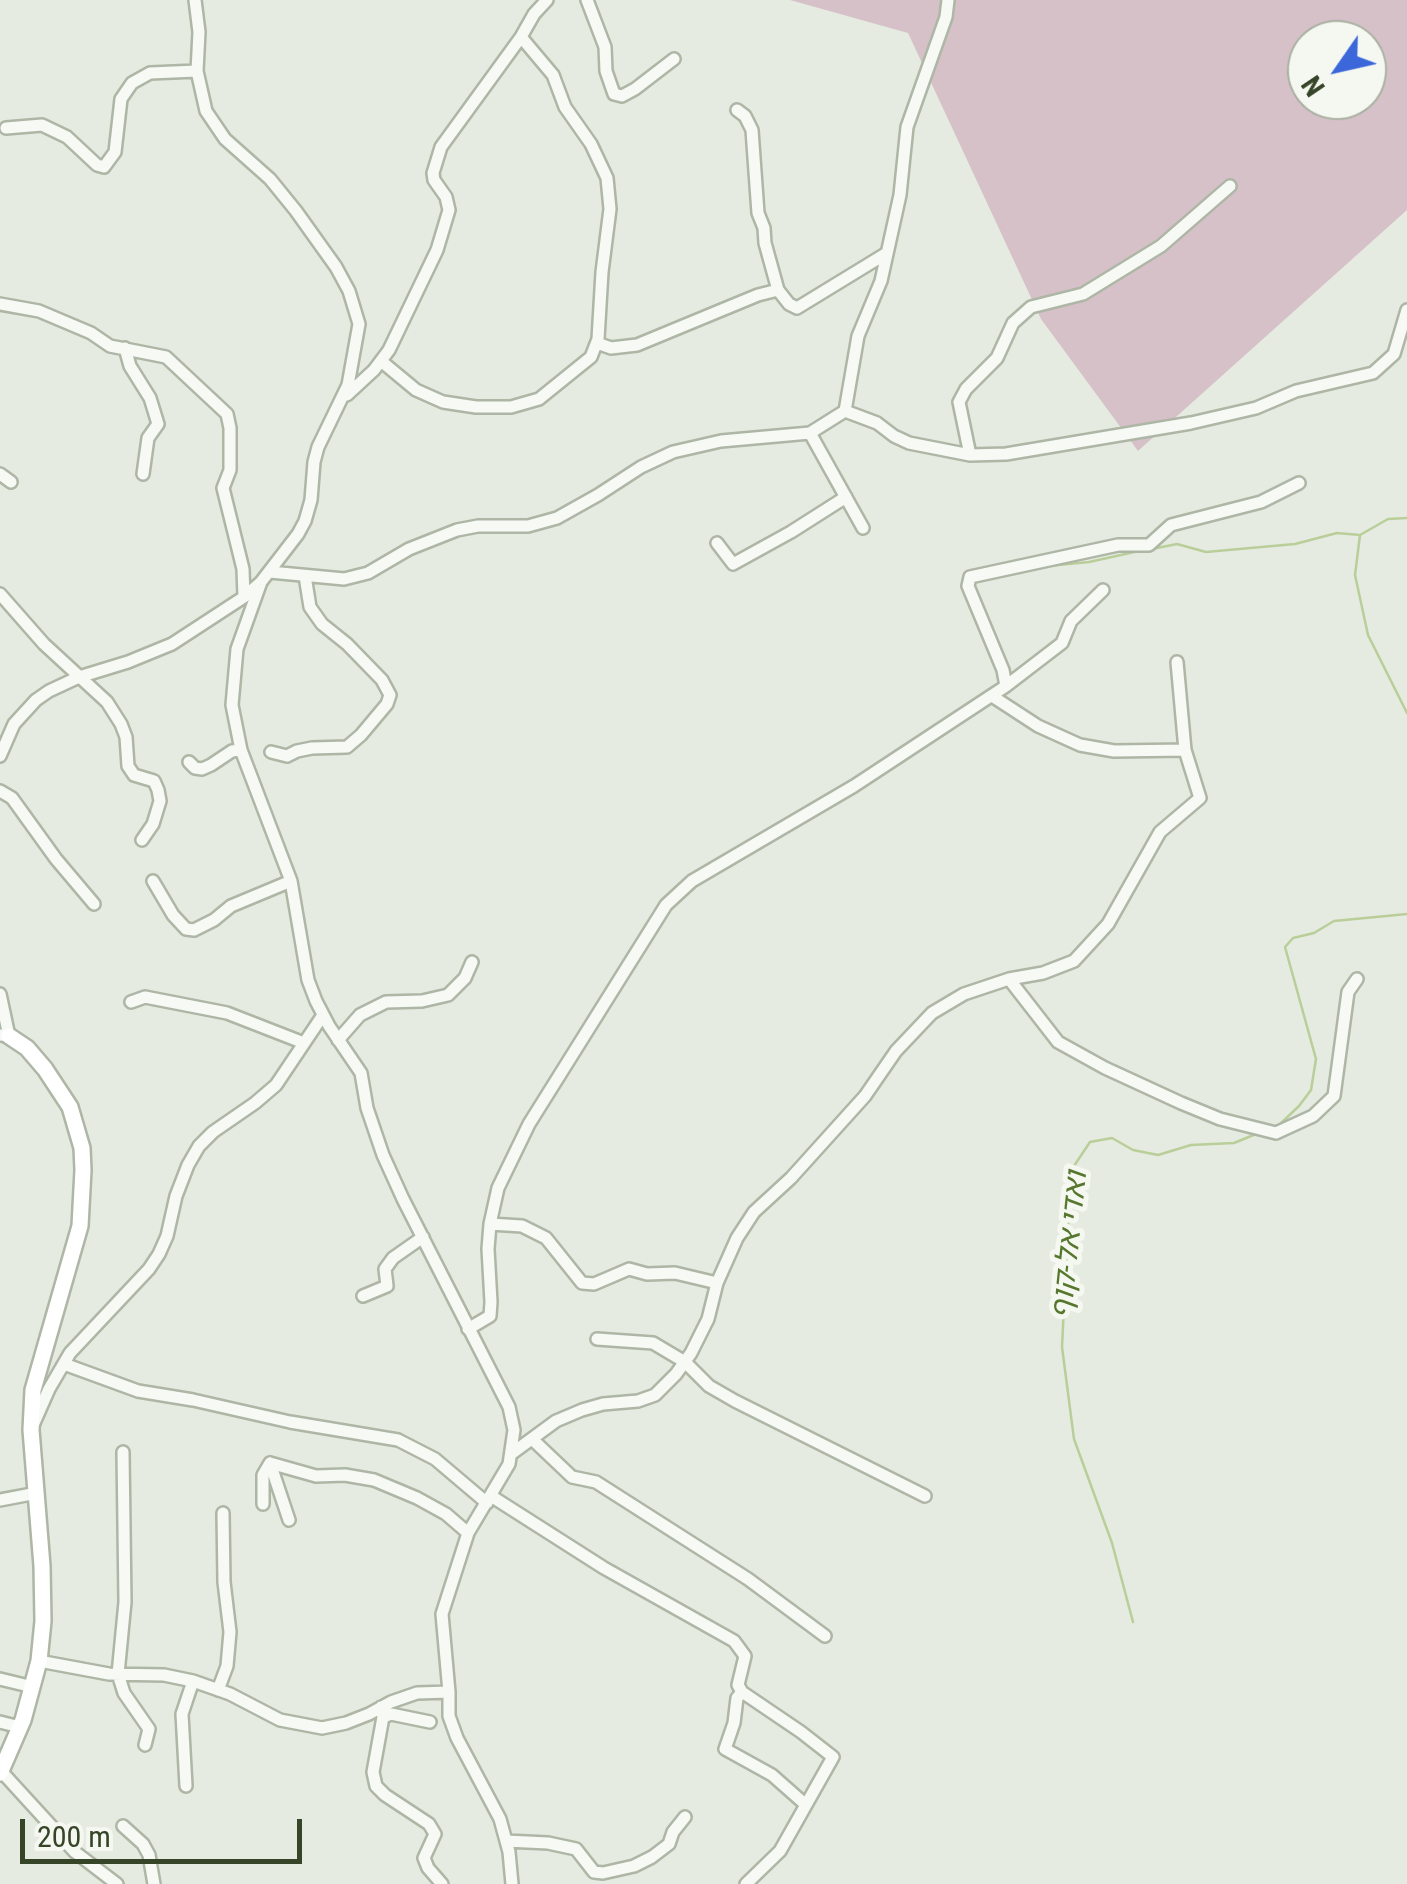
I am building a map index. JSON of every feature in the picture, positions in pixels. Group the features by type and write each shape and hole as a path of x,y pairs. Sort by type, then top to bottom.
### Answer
{"street":[{"path":"0,756 14,724 36,700 79,676 172,644 244,597 266,577 305,521 318,447 344,398 359,324 349,291 336,267 270,180 225,139 206,111 197,71 199,32 195,0"},
{"path":"344,398 389,350 438,250 448,210 446,196 433,173 441,147 547,0"},
{"path":"587,0 605,47 606,71 614,94 622,96 635,89 674,59"},
{"path":"846,412 858,336 881,281 900,195 907,126 946,17 948,0"},
{"path":"381,361 416,390 443,402 476,407 511,406 539,398 591,357 596,343 610,209 607,178 565,107 553,75 520,37"},
{"path":"6,128 42,125 67,137 104,167 115,152 121,98 132,83 150,73 197,71"},
{"path":"737,110 752,130 758,213 778,290 789,304 796,308 886,253"},
{"path":"970,455 959,402 966,389 997,358 1013,323 1031,307 1083,294 1162,246 1230,186"},
{"path":"596,343 611,348 637,345 778,290"},
{"path":"0,304 39,311 91,333 110,346 166,357 227,414 230,470 223,488 243,569 244,597"},
{"path":"846,412 910,442 970,455 1006,454 1191,423 1256,408 1296,391 1373,373 1394,354 1407,310"},
{"path":"126,348 130,366 150,398 158,424 148,438 143,474"},
{"path":"266,577 344,578 368,573 408,548 457,530 528,526 556,518 673,452 721,442 810,433 846,412"},
{"path":"810,433 863,528"},
{"path":"1006,686 968,586 970,577 1118,546 1150,545 1171,525 1261,502 1298,483"},
{"path":"717,544 733,564 846,497"},
{"path":"272,752 288,756 312,748 347,747 361,735 390,695 382,680 322,624 310,607 305,576"},
{"path":"266,577 237,649 232,705 241,750 291,881 308,980 323,1016 361,1073 367,1108 383,1154 509,1406 514,1430 509,1464 468,1533 442,1614 449,1716 500,1819 512,1884"},
{"path":"468,1329 490,1316 488,1249 498,1188 529,1124 666,905 692,882 854,786 1006,686 1062,643 1071,621 1103,590"},
{"path":"0,594 44,644 107,702 126,738 128,766 134,775 154,781 160,801 153,824 142,840"},
{"path":"512,1454 556,1421 582,1410 655,1395 686,1362 708,1319 717,1283 737,1238 754,1212 791,1178 932,1013 964,994 1074,961 1108,924 1160,832 1200,798 1184,750 1177,662"},
{"path":"992,696 1038,726 1080,745 1114,751 1184,750"},
{"path":"189,762 195,768 211,766 232,751 241,750"},
{"path":"0,791 12,798 94,904"},
{"path":"153,881 173,915 186,929 194,930 231,906 291,881"},
{"path":"338,1040 360,1015 386,1002 422,1002 448,995 466,978 472,962"},
{"path":"1010,979 1058,1042 1181,1103 1220,1119 1276,1133 1313,1116 1334,1096 1348,992 1356,979"},
{"path":"0,994 5,1035 27,1048 58,1088 70,1107 82,1148 80,1226 33,1390 31,1430 43,1621 39,1661 20,1727 1,1772 75,1852 117,1884"},
{"path":"131,1002 145,997 227,1013 304,1043"},
{"path":"31,1430 70,1353 159,1254 176,1196 199,1146 276,1085 323,1016"},
{"path":"490,1224 522,1226 546,1238 582,1283 594,1284 629,1269 717,1283"},
{"path":"363,1296 387,1286 385,1269 393,1258 423,1236"},
{"path":"597,1338 653,1344 686,1362 709,1386 925,1496"},
{"path":"64,1364 138,1392 398,1440 435,1459 489,1500 734,1641 745,1656 738,1684 742,1692 833,1758 780,1851 746,1884"},
{"path":"532,1439 572,1477 596,1482 748,1579 825,1636"},
{"path":"123,1452 125,1602 118,1674 124,1693 149,1729 145,1745"},
{"path":"270,1462 316,1476 374,1480 446,1514 468,1533"},
{"path":"263,1504 263,1475 270,1462"},
{"path":"270,1462 289,1520"},
{"path":"0,1500 37,1492"},
{"path":"218,1690 227,1666 230,1632 224,1582 223,1514"},
{"path":"39,1661 192,1681 280,1720 322,1728 382,1712 416,1694 449,1692"},
{"path":"0,1679 33,1687"},
{"path":"186,1786 182,1714 192,1681"},
{"path":"742,1692 737,1698 725,1750 772,1775 806,1805"},
{"path":"382,1712 430,1722"},
{"path":"382,1712 373,1772 376,1786 429,1824 435,1834 424,1858 442,1884"},
{"path":"0,1722 20,1727"},
{"path":"506,1841 576,1849 594,1872 604,1873 652,1857 669,1844 673,1832 686,1817"},
{"path":"123,1826 149,1855 154,1884"}],"shaded area":[{"path":"790,0 1407,0 1407,210 1138,451 1041,319 908,33"}],"waterway":[{"name":"ואדי אל-קוף","path":"1407,518 1388,519 1360,535 1355,575 1368,635 1407,713"},
{"path":"1152,549 1177,544 1206,552 1295,544 1337,533 1360,535"},
{"path":"1048,566 1139,551"},
{"name":"ואדי אל-קוף","path":"1273,1127 1299,1106 1311,1090 1316,1059 1285,947 1293,938 1314,933 1334,921 1407,914"},
{"name":"ואדי אל-קוף","path":"1133,1622 1112,1543 1074,1439 1062,1347 1074,1166 1090,1142 1112,1138 1133,1150 1158,1155 1191,1145 1234,1143 1256,1134"}]}
